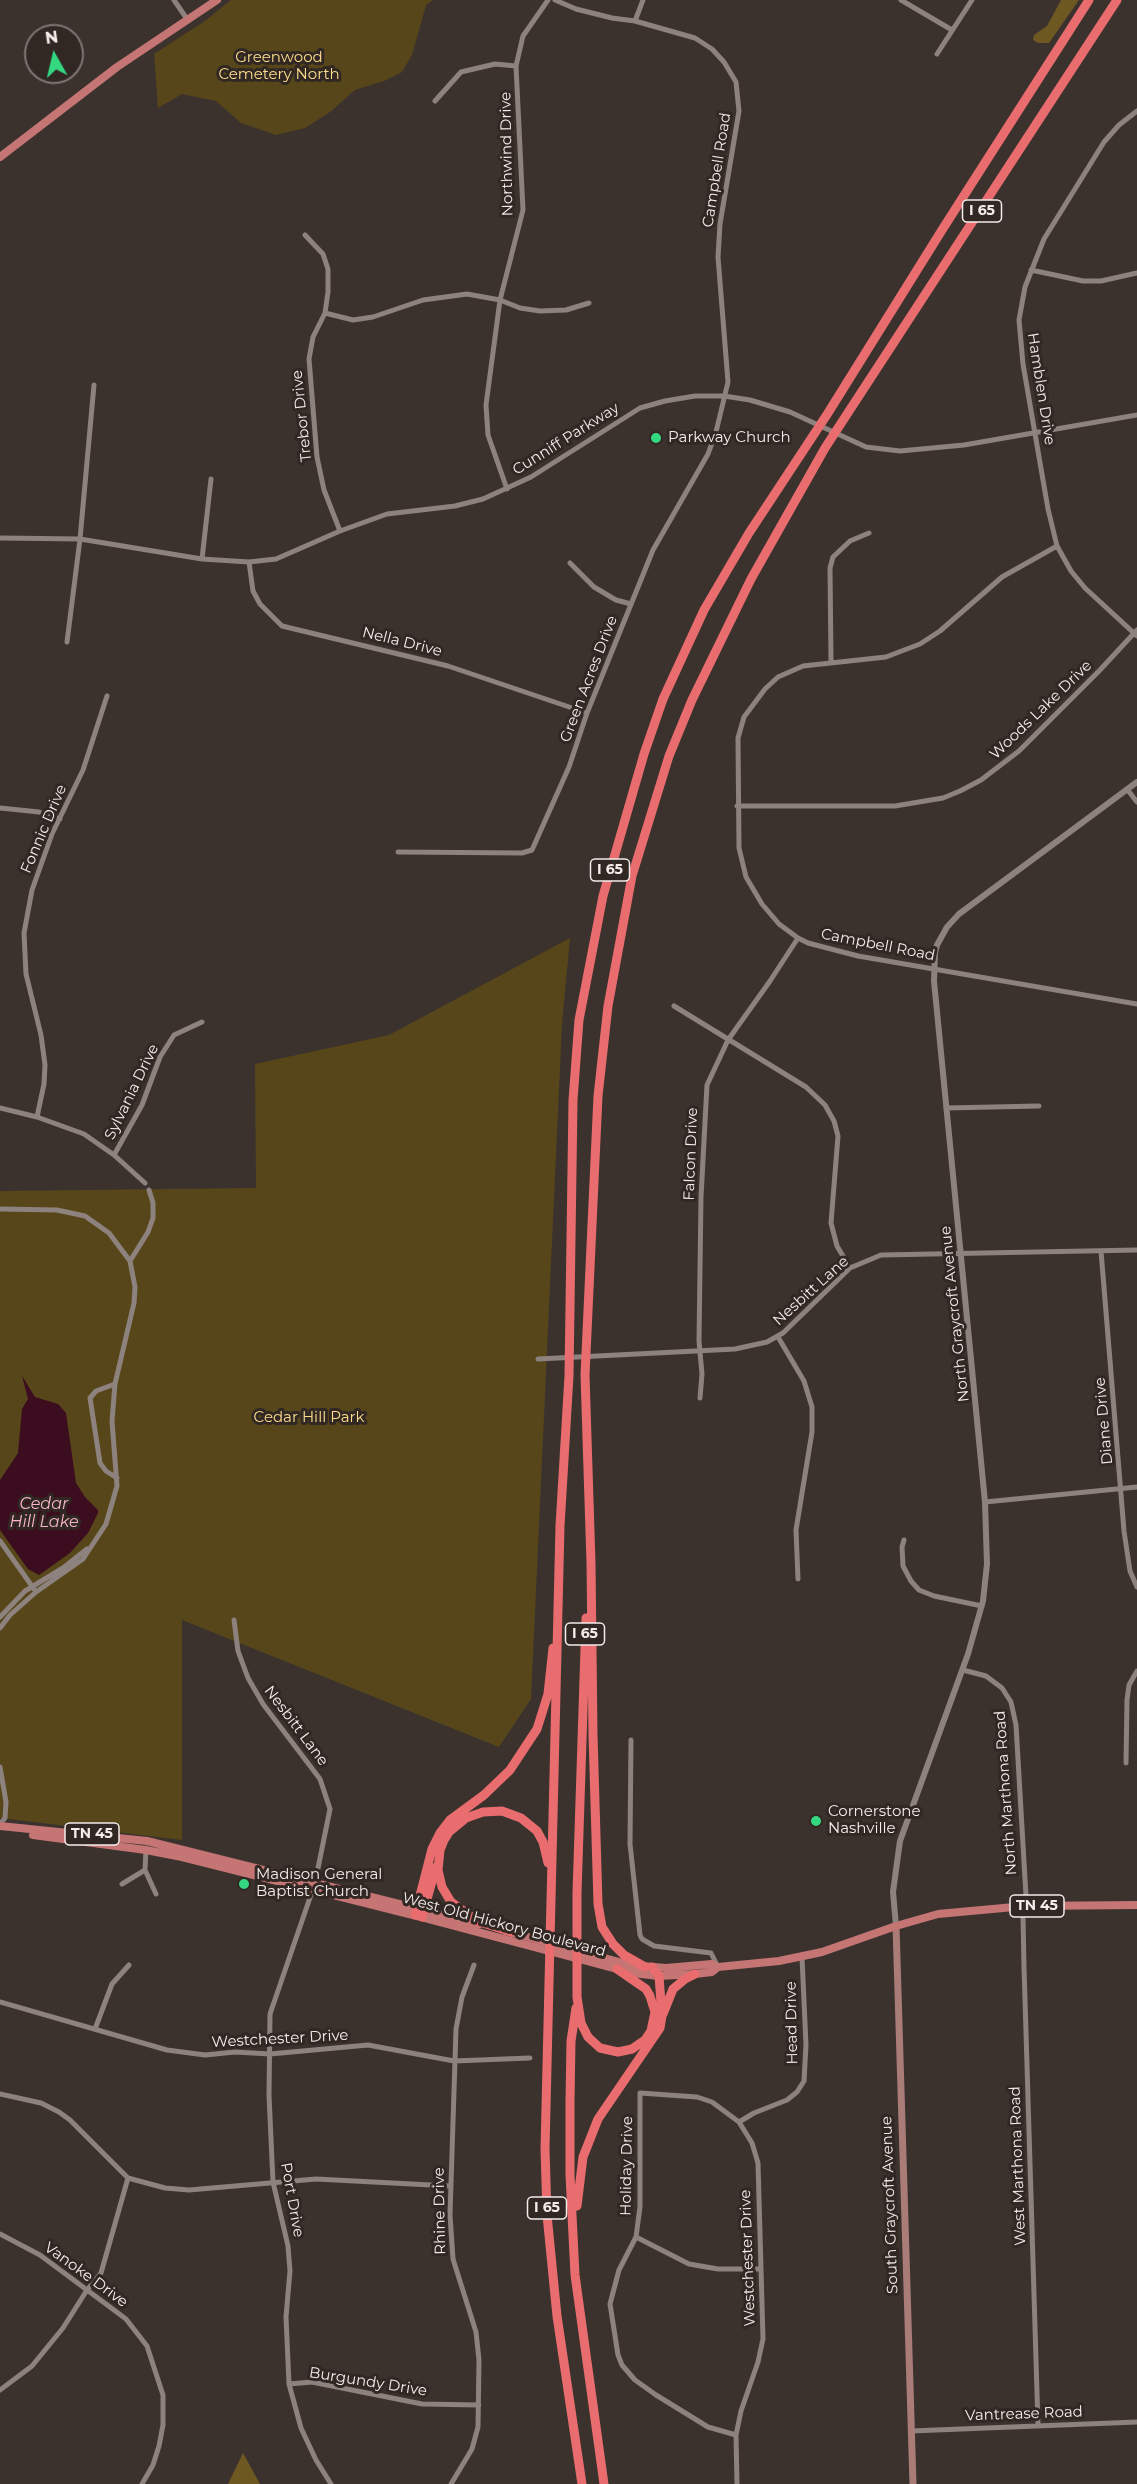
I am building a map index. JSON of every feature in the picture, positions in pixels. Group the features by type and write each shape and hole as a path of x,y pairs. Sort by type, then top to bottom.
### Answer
{"highway":[{"name":"I 65","path":"582,2484 557,2316 547,2215 545,2149 560,1526 570,1343 574,1089 579,1020 608,875 644,754 684,651 704,610 749,533 810,442 1089,0"},
{"name":"I 65","path":"604,2484 578,2308 570,2101 571,2041 577,1997 577,1893 588,1524 585,1342 598,1096 618,942 641,842 669,756 710,661 742,596 825,448 1117,0"},
{"path":"588,1524 598,1904 602,1927 613,1944 624,1955 648,1967 659,1976 662,2016"},
{"path":"420,1913 432,1849 440,1833 450,1820 484,1795 510,1770 537,1729 548,1694 560,1586"},
{"path":"420,1913 440,1850 449,1832 474,1814 502,1811 529,1823 540,1836 548,1859 550,1929"},
{"path":"440,1850 438,1863 440,1878 452,1902 477,1921 511,1932"},
{"path":"577,1997 581,2023 593,2043 605,2050 618,2052 639,2046 651,2031 654,2022 653,2004 650,1996 640,1984 617,1969"},
{"path":"574,2235 583,2157 590,2139 606,2105 660,2028 662,2016 673,1989 685,1978 695,1974"}],"main road":[{"path":"0,157 117,67 217,0"},
{"name":"West Old Hickory Boulevard","path":"0,1825 147,1845 601,1961 648,1967 712,1964 718,1967"},
{"name":"West Old Hickory Boulevard","path":"0,1831 147,1845"},
{"name":"West Old Hickory Boulevard","path":"601,1961 617,1969 659,1976 695,1974 712,1972 718,1967 802,1957 837,1948 896,1926 938,1914 1025,1906 1137,1905"},
{"name":"West Old Hickory Boulevard","path":"420,1913 511,1932 525,1940"},
{"name":"South Graycroft Avenue","path":"896,1926 913,2484"}],"street":[{"path":"174,0 187,19"},
{"name":"Northwind Drive","path":"507,489 488,435 486,405 500,300 523,210 516,66 523,36 548,0"},
{"name":"Campbell Road","path":"555,0 612,18 635,21 695,38 712,49 724,62 736,82 739,111 720,224 718,257 728,382 724,396"},
{"path":"635,21 643,0"},
{"path":"902,0 952,30"},
{"path":"937,54 972,0"},
{"path":"435,101 461,72 495,64 516,66"},
{"name":"Hamblen Drive","path":"1136,633 1085,588 1071,571 1057,546 1020,345 1019,320 1031,270 1044,239 1104,142 1119,125 1137,111"},
{"name":"Trebor Drive","path":"305,235 323,254 328,268 325,313 313,337 309,359 317,457 324,490 340,531"},
{"path":"1031,270 1083,281 1101,281 1137,273"},
{"path":"325,313 353,321 440,296 466,294 500,300 520,308 540,310 566,310 589,303"},
{"path":"67,642 80,539 94,385"},
{"name":"Cunniff Parkway","path":"0,538 80,539 202,559 249,562 276,559 340,531 387,514 454,506 483,499 531,477 640,408 665,400 694,396 724,396 750,400 790,412 856,443 881,450 937,449 1137,415"},
{"name":"Green Acres Drive","path":"398,852 522,853 532,850 569,767 587,713 653,550 708,454 716,432 724,396"},
{"path":"202,559 211,479"},
{"path":"868,533 850,541 832,557 830,568 831,661 886,657 920,644 940,631 1002,577 1057,546"},
{"name":"Nella Drive","path":"249,562 253,591 260,604 282,626 448,666 587,713"},
{"path":"570,563 594,587 631,604"},
{"name":"Woods Lake Drive","path":"737,806 895,806 934,800 960,791 981,780 1019,751 1136,633"},
{"name":"Campbell Road","path":"831,661 795,668 772,682 744,717 738,738 739,848 746,877 762,904 779,924 798,938 834,951 1137,1004"},
{"name":"Fonnic Drive","path":"37,1117 44,1084 45,1065 41,1035 26,974 24,933 32,890 52,834 83,770 107,696"},
{"name":"North Graycroft Avenue","path":"896,1926 893,1892 900,1841 963,1670 982,1606 988,1549 934,968 937,945 947,927 959,914 1137,782"},
{"path":"1127,789 1137,802"},
{"path":"0,808 39,812 60,819"},
{"name":"Falcon Drive","path":"700,1398 702,1351 699,1341 700,1263 707,1084 728,1040 798,938"},
{"path":"674,1006 814,1093 830,1112 838,1136 831,1223 837,1246 850,1268"},
{"name":"Sylvania Drive","path":"114,1155 142,1105 160,1057 174,1035 202,1022"},
{"path":"946,1108 1039,1106"},
{"path":"0,1108 37,1117 84,1134 114,1155 145,1183"},
{"path":"130,1261 148,1232 153,1218 153,1203 149,1190"},
{"path":"0,1209 57,1210 85,1216 109,1233 130,1261 135,1287 134,1303 115,1384 112,1421 117,1478 115,1501 102,1532 83,1559 36,1592 10,1615 0,1628"},
{"name":"Nesbitt Lane","path":"538,1359 746,1347 778,1337 850,1268 881,1255 1137,1250"},
{"name":"Diane Drive","path":"1101,1251 1129,1566 1137,1587"},
{"path":"778,1337 804,1382 812,1407 812,1432 796,1530 798,1579"},
{"path":"115,1384 96,1391 90,1398 100,1462 106,1471 117,1478"},
{"path":"985,1502 1137,1487"},
{"path":"0,1617 32,1587 78,1557 102,1532"},
{"path":"904,1540 903,1566 919,1590 934,1596 982,1606"},
{"path":"0,1541 36,1592"},
{"name":"Nesbitt Lane","path":"234,1620 238,1651 248,1678 263,1704 321,1779 327,1794 330,1809 329,1823 314,1886"},
{"name":"North Marthona Road","path":"963,1670 975,1671 995,1682 1011,1702 1016,1736 1025,1906"},
{"path":"1126,1763 1128,1692 1129,1685 1137,1671"},
{"path":"631,1740 630,1844 640,1935 642,1939 654,1946 711,1953 718,1967"},
{"path":"0,1767 6,1802 5,1818 0,1825"},
{"path":"147,1845 145,1870 156,1894"},
{"path":"122,1884 145,1870"},
{"name":"Port Drive","path":"314,1886 270,2014 273,2182 290,2263 286,2316 289,2384 301,2428 316,2460 331,2484"},
{"name":"West Marthona Road","path":"1025,1906 1024,1966 1038,2425"},
{"name":"Head Drive","path":"739,2122 754,2113 787,2100 797,2092 804,2081 806,2045 802,1957"},
{"path":"95,2029 112,1984 129,1965"},
{"name":"Rhine Drive","path":"451,2484 472,2449 478,2427 479,2405 479,2360 476,2332 453,2259 450,2186 456,2029 462,1997 474,1965"},
{"name":"Westchester Drive","path":"0,2002 180,2052 205,2055 235,2052 270,2054 369,2045 454,2061 530,2058"},
{"name":"Holiday Drive","path":"657,2093 640,2092 640,2207 636,2237 619,2270 610,2304 622,2365 635,2380 687,2415 708,2427 736,2435"},
{"name":"Westchester Drive","path":"657,2093 697,2097 712,2102 739,2122 752,2143 758,2163 763,2339 743,2403 736,2435 737,2484"},
{"path":"0,2094 41,2103 70,2120 128,2178 165,2188 189,2190 316,2179 450,2186"},
{"path":"0,2390 32,2366 63,2330 87,2290 101,2273 128,2178"},
{"name":"Vanoke Drive","path":"0,2234 40,2255 126,2319 147,2346 158,2375 162,2395 163,2426 156,2456 142,2484"},
{"path":"636,2237 689,2264 718,2269 761,2269"},
{"name":"Burgundy Drive","path":"289,2384 312,2382 422,2404 479,2405"},
{"name":"Vantrease Road","path":"911,2431 1137,2422"}],"green space":[{"name":"Greenwood Cemetery North","path":"231,0 433,0 426,5 412,55 402,72 384,81 355,90 330,112 305,128 276,135 241,123 216,101 182,94 158,108 154,54 205,21"},
{"name":"Cedar Hill Park","path":"570,938 562,1024 531,1699 499,1747 182,1620 182,1840 0,1818 0,1191 256,1188 255,1064 389,1035"}],"shaded area":[{"path":"1061,0 1079,0 1049,43 1038,43 1033,40 1034,35 1047,26"},
{"path":"243,2453 260,2484 228,2484"}],"water":[{"name":"Cedar Hill Lake","path":"22,1376 35,1397 58,1404 66,1413 76,1483 85,1497 98,1510 88,1533 70,1553 39,1575 28,1569 0,1530 0,1480 18,1453 22,1409 28,1399"}],"place":[{"name":"Parkway Church","path":"656,438"},
{"name":"Cornerstone Nashville","path":"816,1821"},
{"name":"Madison General Baptist Church","path":"244,1884"}]}
